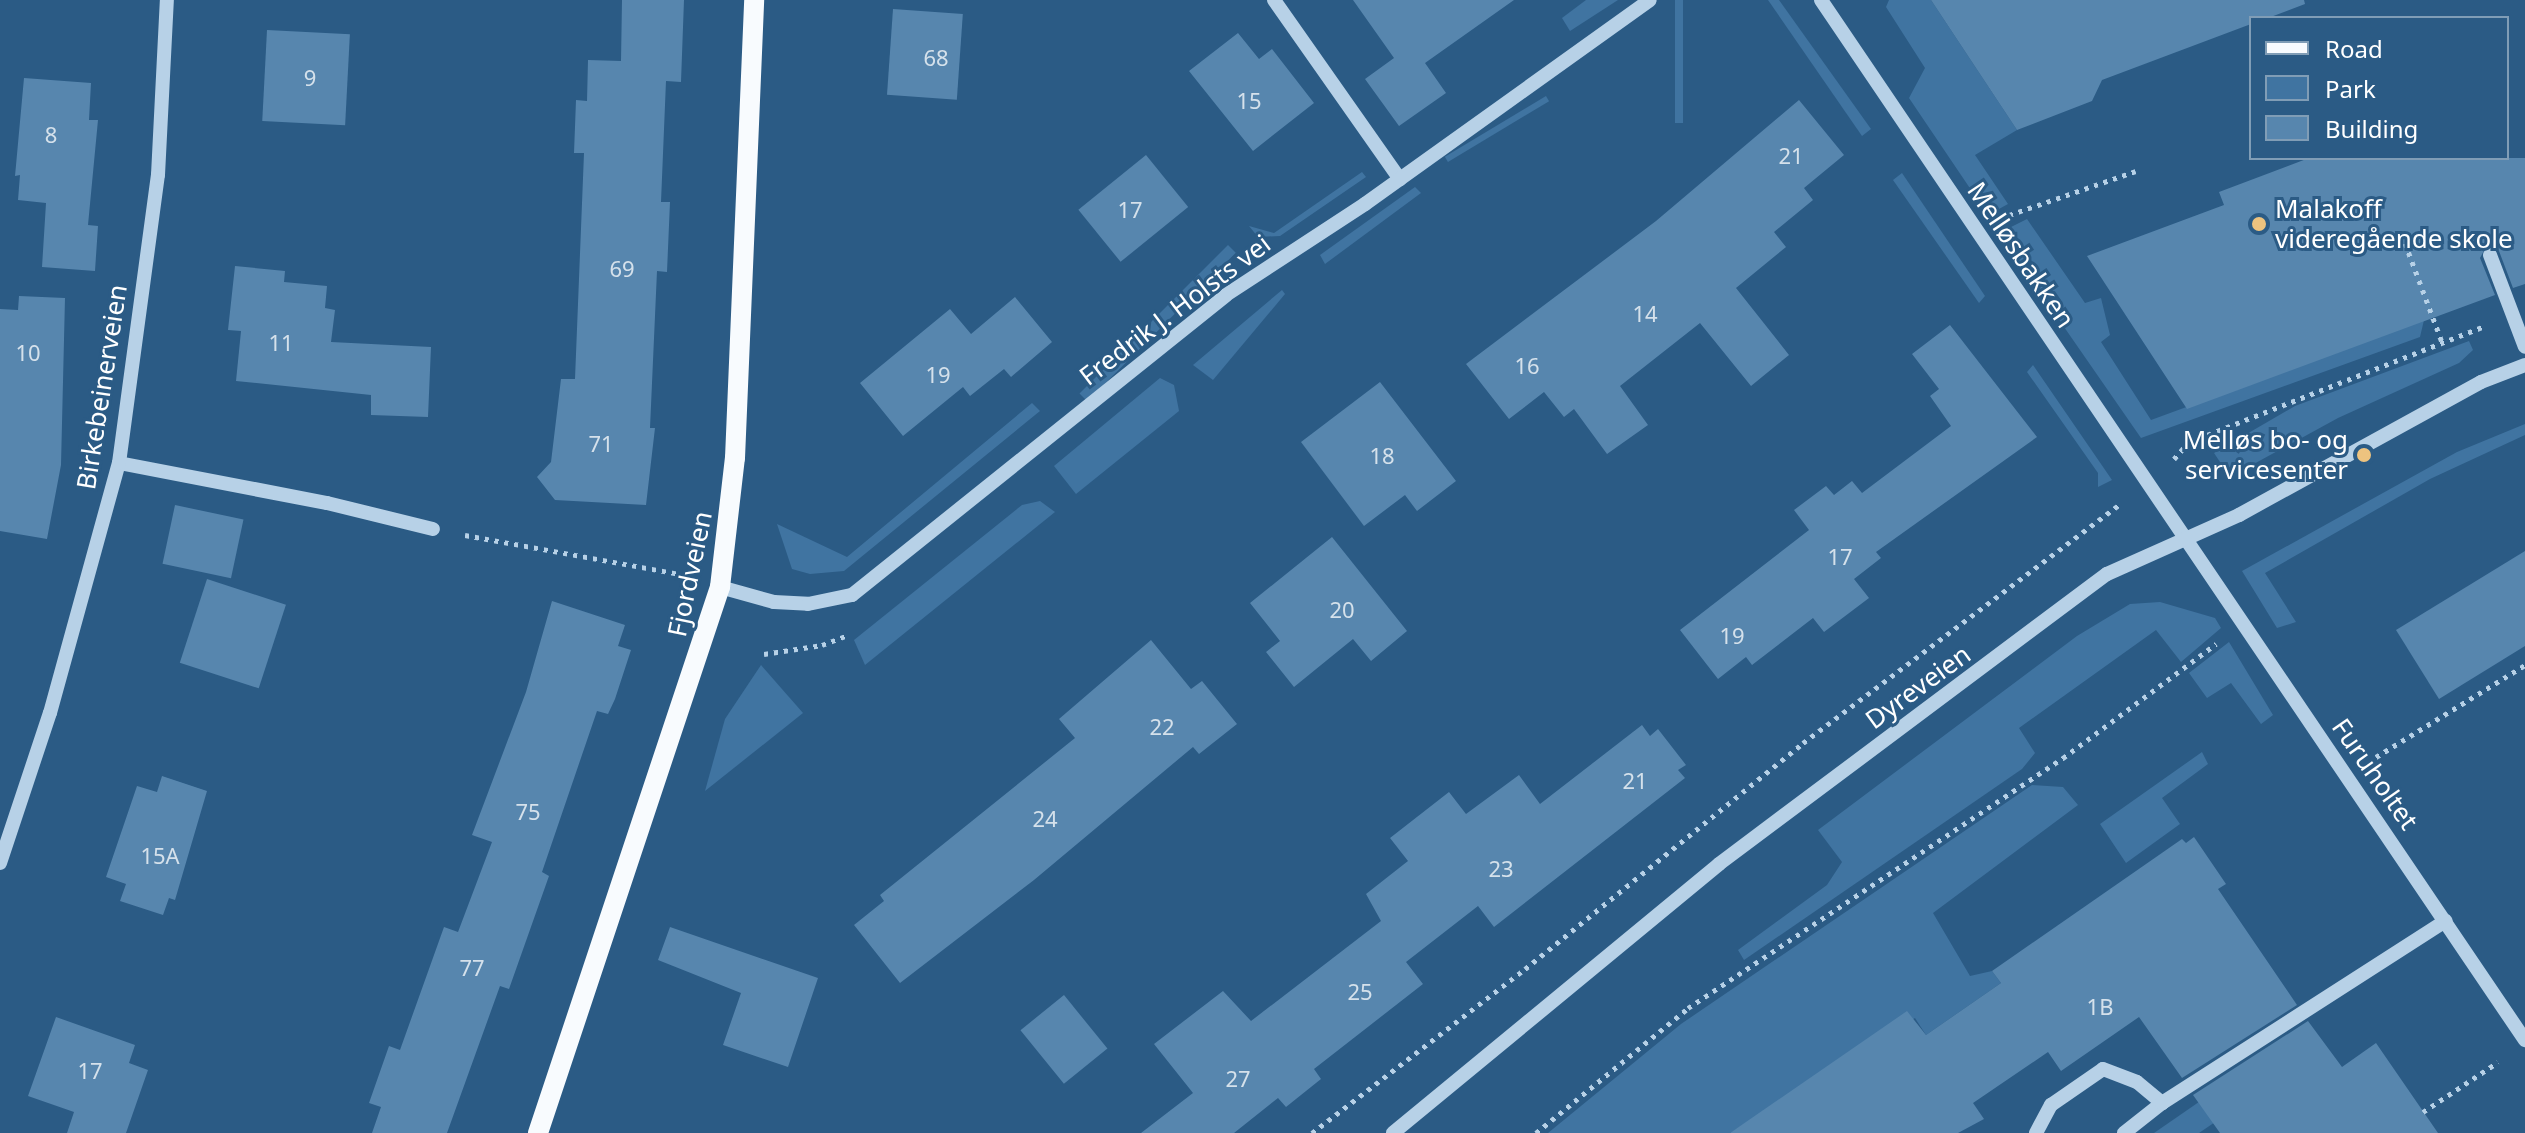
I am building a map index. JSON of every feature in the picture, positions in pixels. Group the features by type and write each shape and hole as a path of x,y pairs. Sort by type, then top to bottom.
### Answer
{"main road":[{"name":"Fjordveien","path":"538,1133 720,587 735,458 754,0"}],"street":[{"name":"Birkebeinerveien","path":"0,863 50,713 119,463 158,175 167,0"},
{"path":"1274,0 1400,179"},
{"name":"Fredrik J. Holsts vei","path":"720,587 785,603 834,602 852,595 1226,295 1400,179 1650,0"},
{"name":"Melløsbakken","path":"1821,0 2183,536"},
{"path":"2490,255 2525,347"},
{"name":"Dyreveien","path":"1393,1133 1719,864 2107,574 2183,536 2239,515 2481,382 2525,365"},
{"path":"119,463 433,529"},
{"name":"Furuholtet","path":"2183,536 2525,1040"},
{"path":"2124,1133 2162,1103 2446,921"},
{"path":"2036,1133 2051,1105 2103,1069 2137,1082 2162,1103"}],"path":[{"path":"2049,198 2136,171"},
{"path":"2405,243 2442,342"},
{"path":"433,529 680,574"},
{"path":"1536,1133 1688,1008 2063,758 2243,625"},
{"path":"2347,776 2525,665"},
{"path":"2423,1112 2507,1056"}],"green space":[{"path":"1586,0 1618,0 1570,31 1562,18"},
{"path":"1675,0 1683,0 1683,123 1675,123"},
{"path":"1768,0 1779,0 1871,129 1862,136"},
{"path":"1889,0 1931,0 2017,130 1975,155 2008,204 1988,215 1909,98 1925,68 1886,7"},
{"path":"1546,96 1549,101 1448,162 1445,157"},
{"path":"1362,172 1366,177 1280,236 1258,237 1249,226 1274,233"},
{"path":"1902,173 1985,296 1979,303 1893,180"},
{"path":"1415,187 1421,193 1325,264 1320,255"},
{"path":"2027,219 2085,303 2101,298 2110,335 2101,342 2151,420 2424,320 2420,337 2141,438 1999,233"},
{"path":"1228,245 1236,253 1087,401 1080,393"},
{"path":"1282,290 1285,294 1213,380 1193,365"},
{"path":"2469,341 2473,350 2459,363 2338,418 2230,477 2214,453 2295,406"},
{"path":"2033,365 2112,480 2098,487 2098,473 2027,372"},
{"path":"1160,378 1174,385 1179,411 1076,494 1054,466"},
{"path":"1032,403 1040,411 844,571 810,574 792,569 777,524 847,557"},
{"path":"2525,424 2525,435 2430,479 2265,573 2296,622 2277,628 2242,571 2457,452"},
{"path":"1040,501 1055,512 865,665 854,640 1022,505"},
{"path":"2160,602 2215,618 2221,628 2181,662 2156,630 2019,728 2035,753 2022,769 1744,960 1738,950 1827,885 1842,862 1818,830 2077,636 2130,604"},
{"path":"2229,642 2273,715 2261,724 2231,683 2207,698 2189,673"},
{"path":"761,665 803,713 705,791 725,719"},
{"path":"2202,752 2208,764 2162,798 2180,824 2126,863 2100,824"},
{"path":"2032,785 2063,787 2078,805 1933,913 1970,976 1992,971 2001,983 1926,1035 1915,1018 1730,1133 1548,1133 1681,1024"},
{"path":"2299,1033 2312,1056 2199,1133 2154,1133"}],"building":[{"path":"622,0 684,0 681,82 666,81 661,202 670,202 667,272 657,271 650,428 655,428 646,505 555,500 537,477 551,462 561,379 575,379 584,153 574,153 576,100 587,101 588,60 621,61"},
{"path":"1353,0 1514,0 1425,63 1446,93 1399,126 1365,79 1394,58"},
{"path":"1931,0 2304,0 2305,4 2273,16 2249,16 2249,25 2102,80 2092,101 2017,130"},
{"path":"893,9 963,14 957,100 887,95"},
{"path":"267,30 350,34 345,125 262,121"},
{"path":"1238,33 1259,59 1272,49 1314,103 1253,151 1189,71"},
{"path":"24,78 91,83 89,120 98,120 88,225 98,226 95,271 42,267 46,203 18,200 20,175 15,176"},
{"path":"1799,100 1844,155 1804,188 1813,200 1774,232 1786,247 1736,288 1789,355 1751,386 1700,323 1620,386 1648,425 1607,454 1574,409 1564,417 1544,392 1509,419 1466,364 1656,221"},
{"path":"1146,155 1188,207 1121,262 1078,210"},
{"path":"2525,158 2525,284 2513,288 2499,251 2487,245 2480,258 2495,295 2187,409 2087,256 2224,205 2219,192 2304,160"},
{"path":"235,266 285,271 284,282 327,286 325,308 335,310 331,342 431,347 428,417 371,415 371,395 236,381 241,331 228,330"},
{"path":"19,296 65,298 61,465 47,539 0,531 0,309 18,310"},
{"path":"1015,297 1052,342 1011,377 1004,369 970,396 963,387 903,436 860,383 950,309 971,334"},
{"path":"1950,325 2037,437 1876,552 1881,558 1854,579 1869,598 1824,632 1813,618 1752,665 1746,657 1718,679 1680,630 1809,530 1794,510 1826,486 1834,495 1852,481 1862,493 1951,426 1930,396 1939,389 1912,354"},
{"path":"1380,382 1456,481 1417,511 1405,495 1364,526 1301,442"},
{"path":"175,505 243,520 231,578 163,564"},
{"path":"1332,537 1407,631 1371,661 1353,639 1294,687 1266,652 1280,641 1250,603"},
{"path":"2525,551 2525,646 2439,699 2396,630"},
{"path":"207,579 286,605 259,688 180,663"},
{"path":"552,601 625,625 618,646 631,650 615,699 608,714 597,711 542,872 549,876 509,989 500,986 447,1133 372,1133 381,1107 369,1103 389,1046 400,1050 444,927 458,932 492,842 472,835 526,692"},
{"path":"1151,640 1191,689 1202,681 1237,724 1199,754 1193,747 1034,880 900,983 854,925 884,901 880,895 1075,738 1059,719"},
{"path":"1642,725 1650,736 1658,729 1686,765 1678,770 1685,778 1494,927 1478,906 1406,962 1423,984 1314,1069 1321,1079 1286,1107 1278,1098 1234,1133 1141,1133 1193,1093 1154,1044 1223,991 1251,1021 1381,921 1366,894 1408,861 1390,838 1449,792 1466,814 1519,775 1540,804"},
{"path":"162,776 207,791 175,900 169,898 163,915 120,901 126,884 106,877 137,786 157,792"},
{"path":"2194,837 2226,884 2218,889 2297,1005 2182,1078 2139,1017 2061,1071 2048,1052 1973,1103 1984,1119 1958,1133 1730,1133 1907,1011 1926,1035 2001,983 1992,971 2182,839 2186,843"},
{"path":"670,927 818,978 788,1067 723,1045 741,993 658,960"},
{"path":"1064,995 1107,1049 1064,1084 1020,1030"},
{"path":"56,1017 135,1045 129,1063 148,1070 126,1133 67,1133 74,1112 28,1096"},
{"path":"2308,1021 2342,1067 2376,1043 2438,1133 2220,1133 2193,1095"}],"place":[{"name":"Malakoff videregående skole","path":"2259,224"},
{"name":"Melløs bo- og servicesenter","path":"2364,455"}]}
